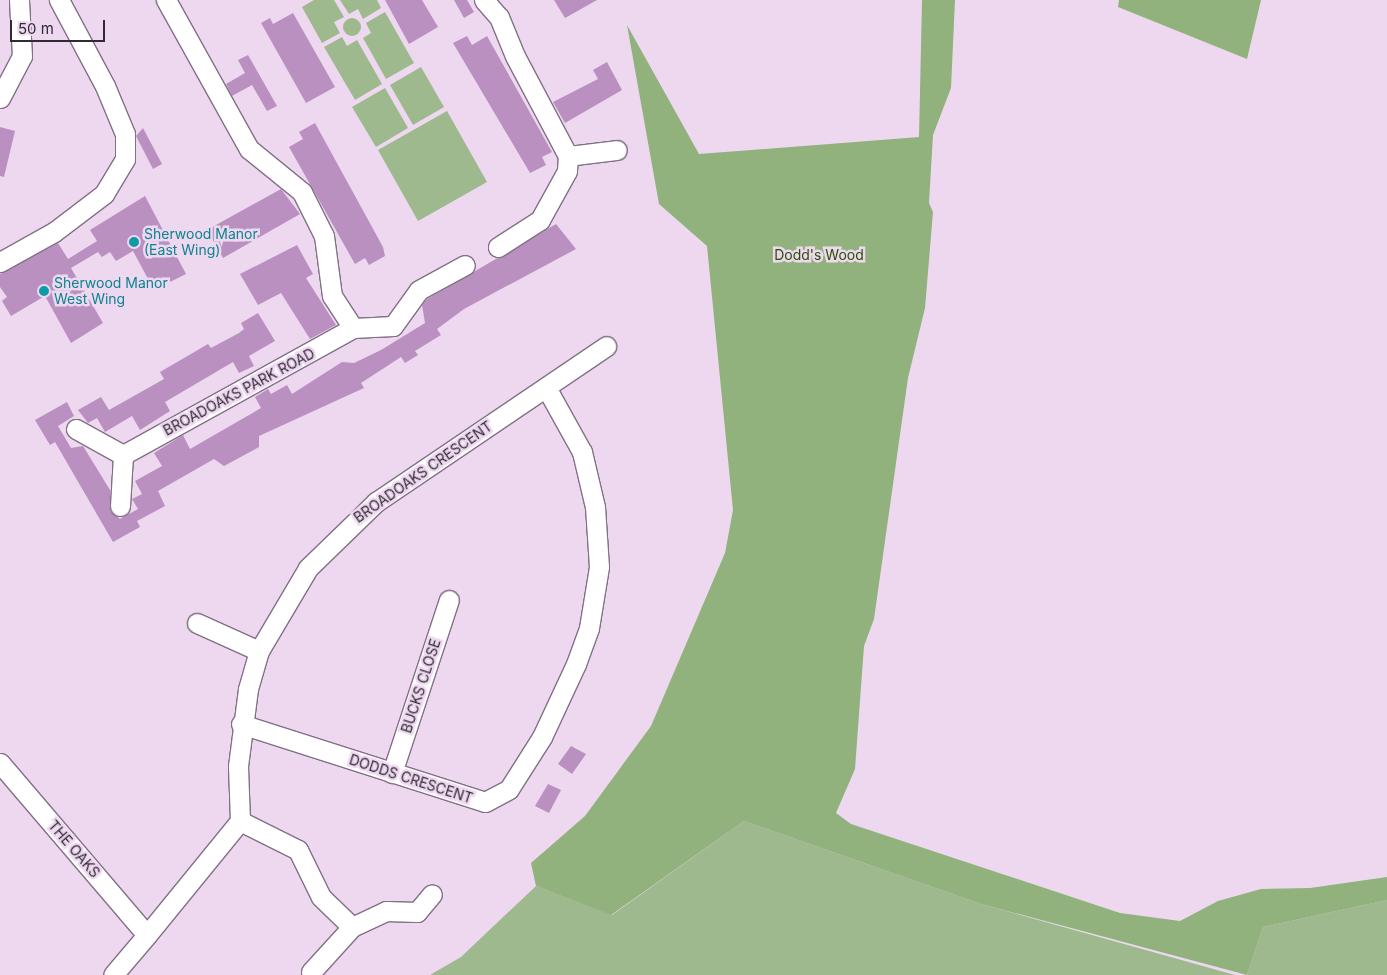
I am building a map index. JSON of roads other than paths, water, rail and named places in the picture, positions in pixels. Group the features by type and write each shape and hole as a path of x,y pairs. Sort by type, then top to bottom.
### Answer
{"street":[{"path":"0,98 22,56 19,0"},
{"path":"0,262 54,232 108,187 125,159 124,134 105,86 59,0"},
{"path":"166,0 249,149 302,192 324,236 332,296 353,328"},
{"path":"484,0 499,17 515,56 568,156 568,171 540,220 498,246"},
{"path":"568,156 618,150"},
{"name":"BROADOAKS PARK ROAD","path":"123,455 353,328 393,326 404,315 406,301 418,290 465,265"},
{"name":"BROADOAKS CRESCENT","path":"240,822 241,724 259,650 293,588 357,517 607,347"},
{"name":"DODDS CRESCENT","path":"241,724 484,802 497,799 542,738 576,664 596,589 596,507 582,452 546,387"},
{"path":"76,429 123,455 120,506"},
{"name":"BUCKS CLOSE","path":"392,773 450,600"},
{"path":"197,623 259,650"},
{"name":"THE OAKS","path":"0,763 147,935"},
{"path":"113,975 240,822 298,850 321,897 352,927"},
{"path":"310,972 352,927 371,915 417,912 432,894"}],"place":[{"name":"Sherwood Manor (East Wing)","path":"134,242"},
{"name":"Sherwood Manor West Wing","path":"44,291"}],"park label":[{"name":"Dodd's Wood","path":"819,255"}]}
